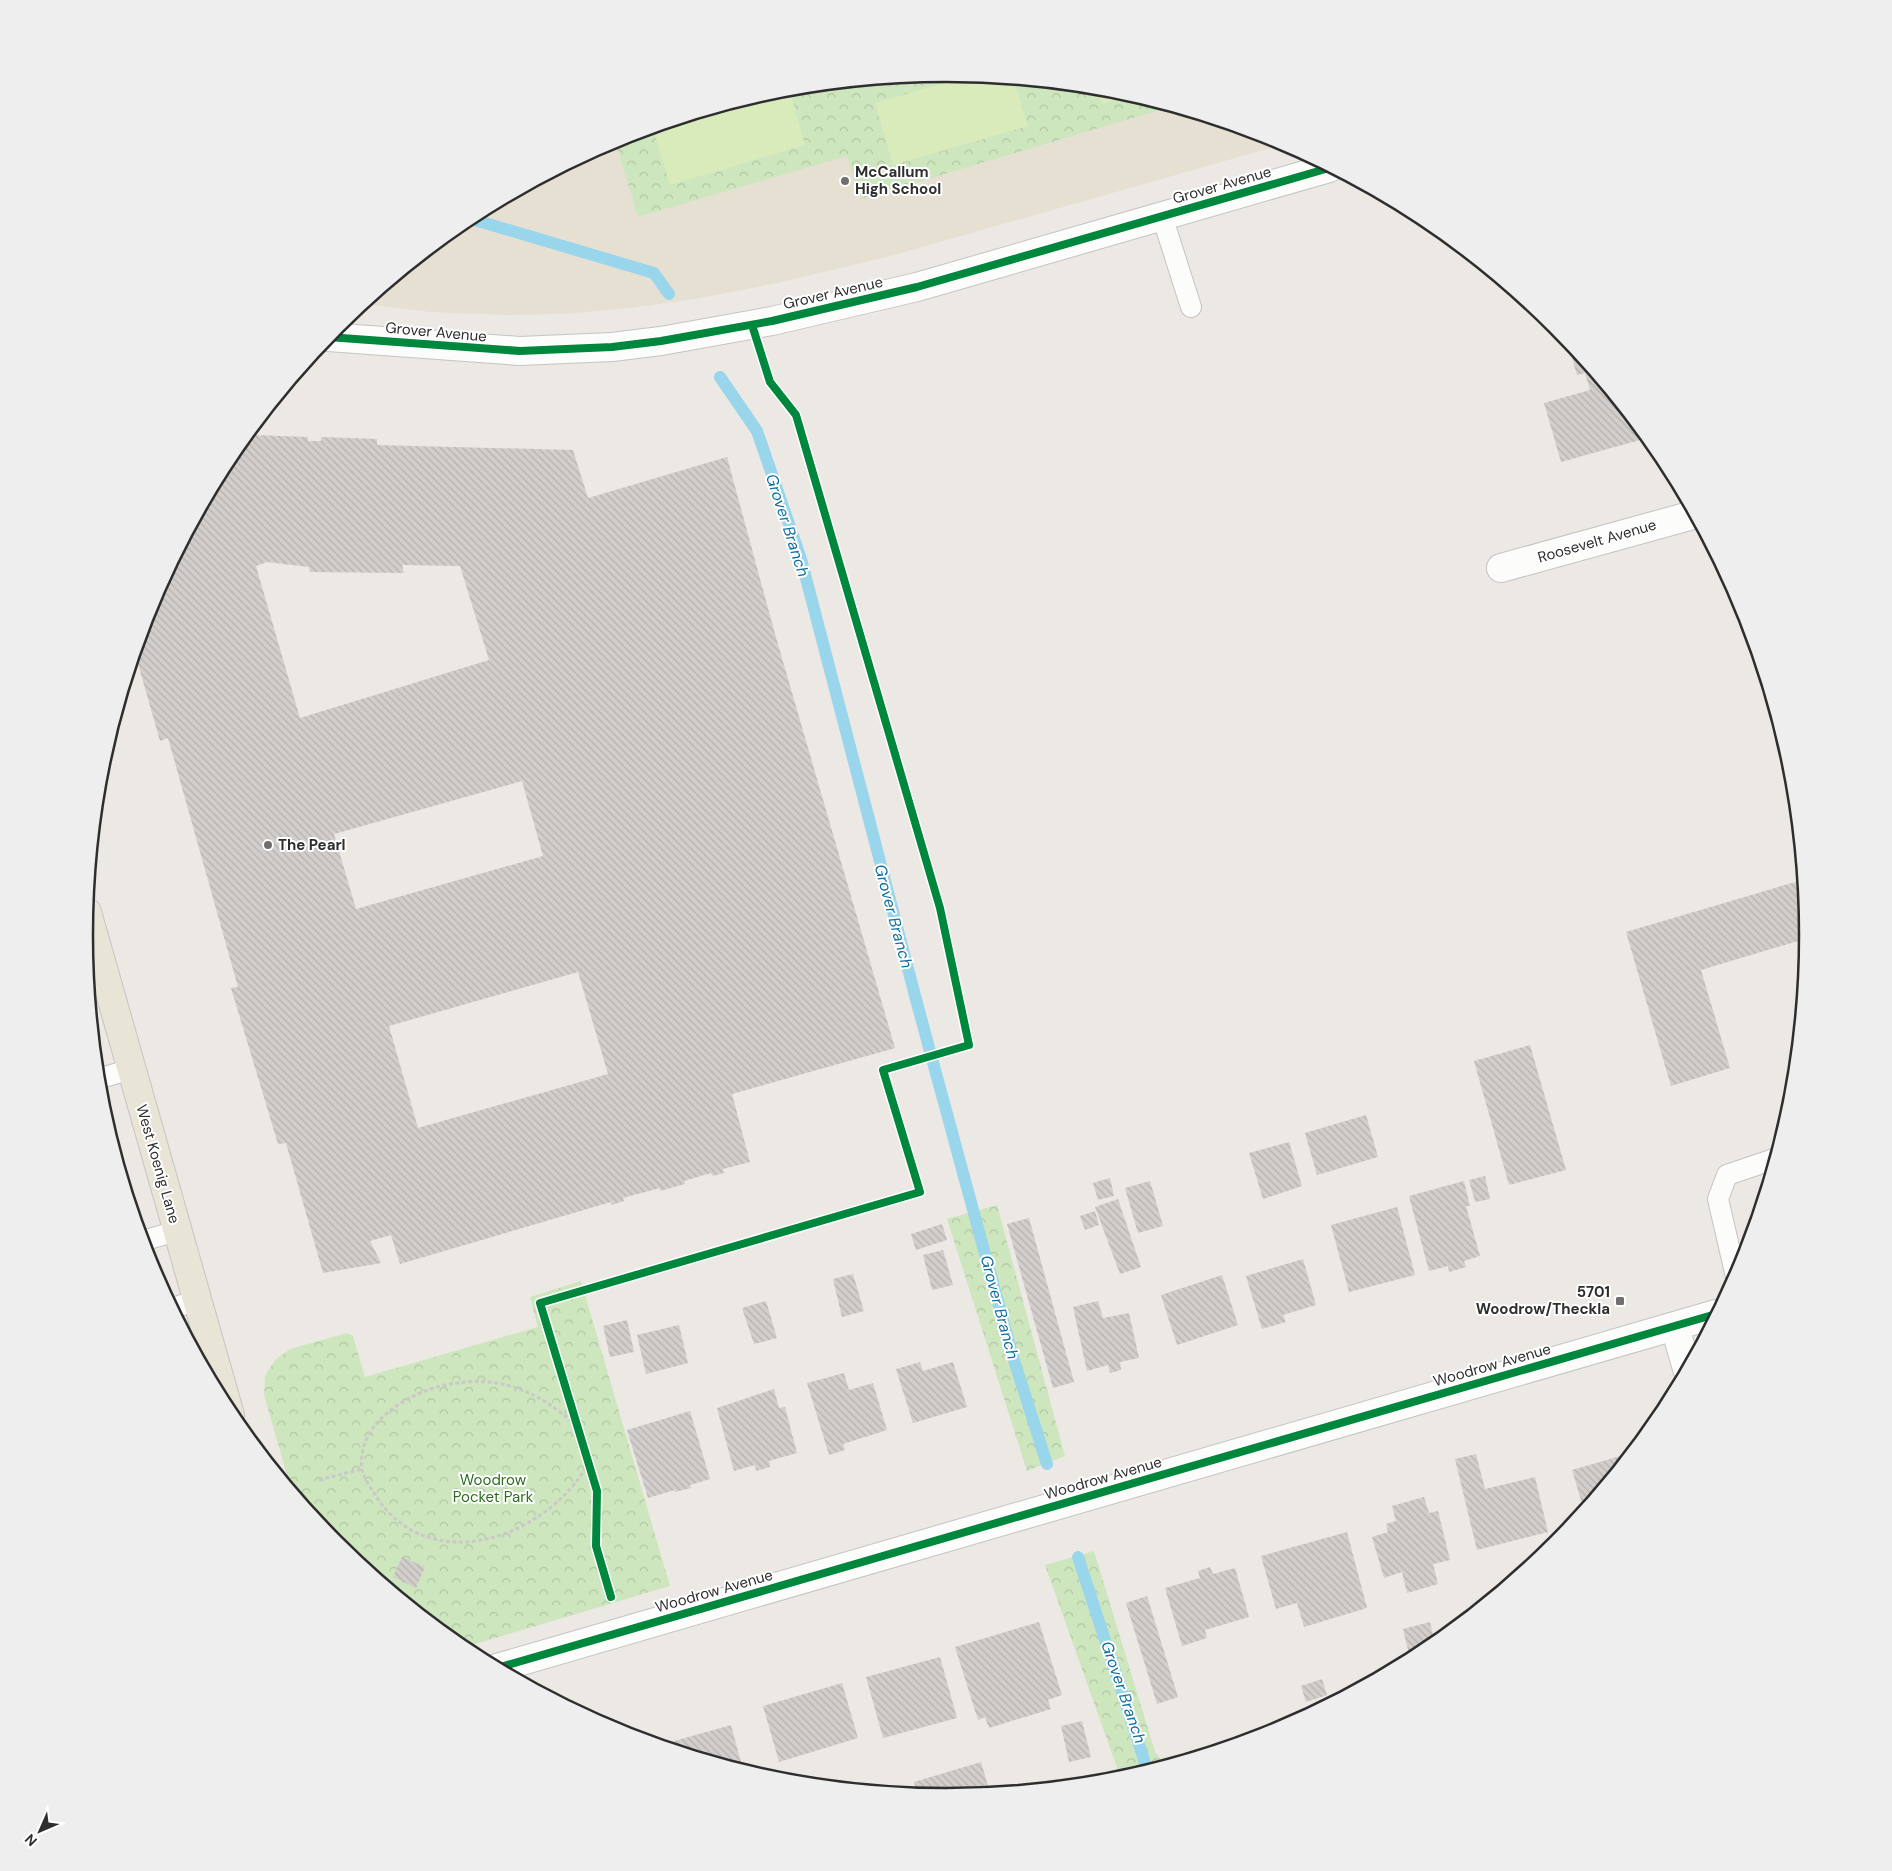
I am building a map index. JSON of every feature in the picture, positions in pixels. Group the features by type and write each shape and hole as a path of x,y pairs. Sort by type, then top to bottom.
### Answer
{"main road":[{"name":"West Koenig Lane","path":"93,934 178,1231 185,1304 211,1369"}],"street":[{"name":"Grover Avenue","path":"338,338 475,350 520,351 612,347 661,341 772,321 917,287 1323,170"},
{"name":"Roosevelt Avenue","path":"1501,568 1689,516"},
{"name":"Woodrow Avenue","path":"505,1666 1709,1316"},
{"path":"1675,1326 1685,1362"}],"lane":[{"path":"1162,216 1191,308"},
{"path":"105,1076 131,1069"},
{"path":"1733,1264 1718,1199 1727,1174 1769,1161"},
{"path":"149,1239 178,1231"}],"path":[{"path":"577,1426 555,1406 527,1390 496,1383 459,1383 426,1390 406,1399 380,1419 370,1435 364,1451 362,1469 384,1507 403,1526 424,1536 450,1542 479,1542 506,1534 553,1506 570,1490 588,1464"},
{"path":"571,1407 580,1436"},
{"path":"585,1454 591,1473"},
{"path":"318,1480 362,1469"}],"shaded area":[{"name":"McCallum High School","path":"946,82 1002,84 1112,99 1167,112 1220,128 1273,147 891,256 773,284 695,299 630,308 563,314 505,315 431,312 372,305 427,259 472,226 519,197 569,170 620,147 672,128 725,112 780,99 890,84"}],"green space":[{"path":"946,82 1002,84 1057,90 1112,99 1159,110 861,199 847,156 638,217 617,148 672,128 725,112 780,99 890,84"},
{"path":"947,82 1016,85 1028,126 893,165 875,103"},
{"path":"791,97 805,145 670,185 655,134 725,112"},
{"path":"1100,97 1115,100 1102,104"},
{"path":"997,1205 1065,1456 1027,1471 947,1219"},
{"name":"Woodrow Pocket Park","path":"581,1281 670,1586 472,1645 384,1577 343,1539 288,1477 264,1395 265,1376 275,1360 290,1349 347,1333 353,1336 365,1377 538,1327 530,1297"},
{"path":"1094,1551 1155,1752 1162,1760 1118,1771 1045,1565"}],"building":[{"path":"1572,358 1623,416 1640,440 1561,462 1544,403 1590,390 1585,373 1577,375"},
{"name":"The Pearl","path":"256,435 308,437 308,441 321,441 321,437 377,439 377,445 573,450 588,498 727,457 775,634 895,1048 732,1094 750,1162 723,1169 724,1173 713,1176 711,1173 684,1181 685,1184 660,1191 660,1188 623,1198 624,1201 612,1205 611,1202 400,1264 391,1235 370,1241 381,1263 323,1273 286,1143 278,1144 231,988 238,987 168,738 160,741 138,662 158,609 181,558 207,509","holes":["267,562 309,567 310,572 404,573 402,565 460,566 489,660 300,718 256,566","522,781 543,856 356,909 334,834","578,972 608,1074 418,1128 389,1026"]},
{"path":"1797,881 1799,941 1701,970 1730,1068 1671,1086 1626,932"},
{"path":"1530,1045 1566,1170 1509,1185 1474,1061"},
{"path":"1366,1115 1378,1157 1317,1175 1305,1133"},
{"path":"1289,1142 1302,1186 1263,1199 1249,1153"},
{"path":"1485,1176 1490,1199 1475,1202 1469,1180"},
{"path":"1110,1178 1114,1196 1098,1200 1093,1183"},
{"path":"1150,1181 1163,1226 1138,1233 1125,1188"},
{"path":"1464,1181 1470,1206 1466,1206 1480,1256 1464,1261 1466,1267 1449,1272 1448,1266 1429,1271 1409,1196"},
{"path":"1118,1199 1141,1267 1120,1274 1095,1207"},
{"path":"1397,1207 1415,1275 1349,1292 1331,1225"},
{"path":"1095,1211 1099,1225 1085,1230 1080,1216"},
{"path":"1029,1218 1074,1382 1053,1388 1007,1224"},
{"path":"942,1224 947,1240 916,1250 911,1234"},
{"path":"943,1250 953,1285 932,1290 923,1255"},
{"path":"1303,1259 1316,1305 1283,1315 1286,1322 1262,1329 1246,1276"},
{"path":"853,1274 864,1311 842,1317 833,1279"},
{"path":"1222,1275 1238,1325 1177,1345 1161,1295"},
{"path":"766,1301 777,1338 754,1344 742,1308"},
{"path":"1098,1301 1103,1318 1129,1313 1139,1358 1120,1362 1121,1370 1110,1373 1108,1365 1087,1371 1073,1307"},
{"path":"627,1320 634,1352 610,1357 603,1326"},
{"path":"679,1325 688,1363 646,1374 637,1335"},
{"path":"920,1362 923,1371 953,1362 967,1407 913,1423 896,1369"},
{"path":"844,1373 849,1390 873,1383 887,1430 843,1444 845,1450 829,1455 807,1383"},
{"path":"774,1389 779,1408 785,1407 797,1453 769,1461 770,1467 756,1471 755,1465 734,1471 717,1408"},
{"path":"690,1411 710,1479 690,1485 691,1488 675,1492 675,1490 648,1498 627,1430"},
{"path":"1476,1454 1485,1489 1535,1477 1548,1532 1477,1550 1455,1459"},
{"path":"1623,1455 1582,1503 1572,1470"},
{"path":"1424,1497 1429,1513 1438,1511 1450,1560 1433,1564 1438,1584 1407,1593 1402,1572 1384,1578 1372,1537 1388,1532 1386,1524 1396,1521 1392,1506"},
{"path":"1347,1532 1367,1608 1304,1627 1297,1603 1276,1609 1261,1556"},
{"path":"402,1557 425,1567 416,1588 393,1577"},
{"path":"1210,1567 1213,1574 1235,1568 1249,1617 1205,1630 1207,1638 1182,1646 1165,1588 1200,1578 1198,1571"},
{"path":"1147,1596 1178,1697 1157,1704 1126,1603"},
{"path":"1039,1622 1062,1695 1048,1700 1051,1709 989,1728 985,1717 978,1720 955,1647"},
{"path":"1430,1622 1433,1635 1409,1652 1403,1629"},
{"path":"940,1657 957,1718 883,1738 866,1677"},
{"path":"1322,1679 1327,1695 1306,1702 1301,1686"},
{"path":"842,1683 858,1738 779,1762 763,1706"},
{"path":"1082,1721 1091,1757 1069,1762 1061,1726"},
{"path":"731,1725 741,1763 725,1759 670,1742"},
{"path":"981,1762 988,1787 915,1787 914,1782"}],"waterway":[{"name":"Grover Branch","path":"479,221 654,273 669,294"},
{"name":"Grover Branch","path":"720,377 757,431 801,559 918,1007 1013,1357 1047,1464"},
{"name":"Grover Branch","path":"1078,1557 1145,1764"}],"cycle path":[{"path":"338,338 520,351 612,347 661,341 772,321 917,287 1323,170"},
{"path":"611,1597 596,1546 597,1491 540,1303 920,1192 883,1070 969,1045 940,908 796,415 770,382 752,325"},
{"path":"505,1666 1709,1316"}],"place":[{"name":"McCallum High School","path":"845,181"},
{"name":"The Pearl","path":"268,845"},
{"name":"5701 Woodrow/Theckla","path":"1620,1301"}]}
